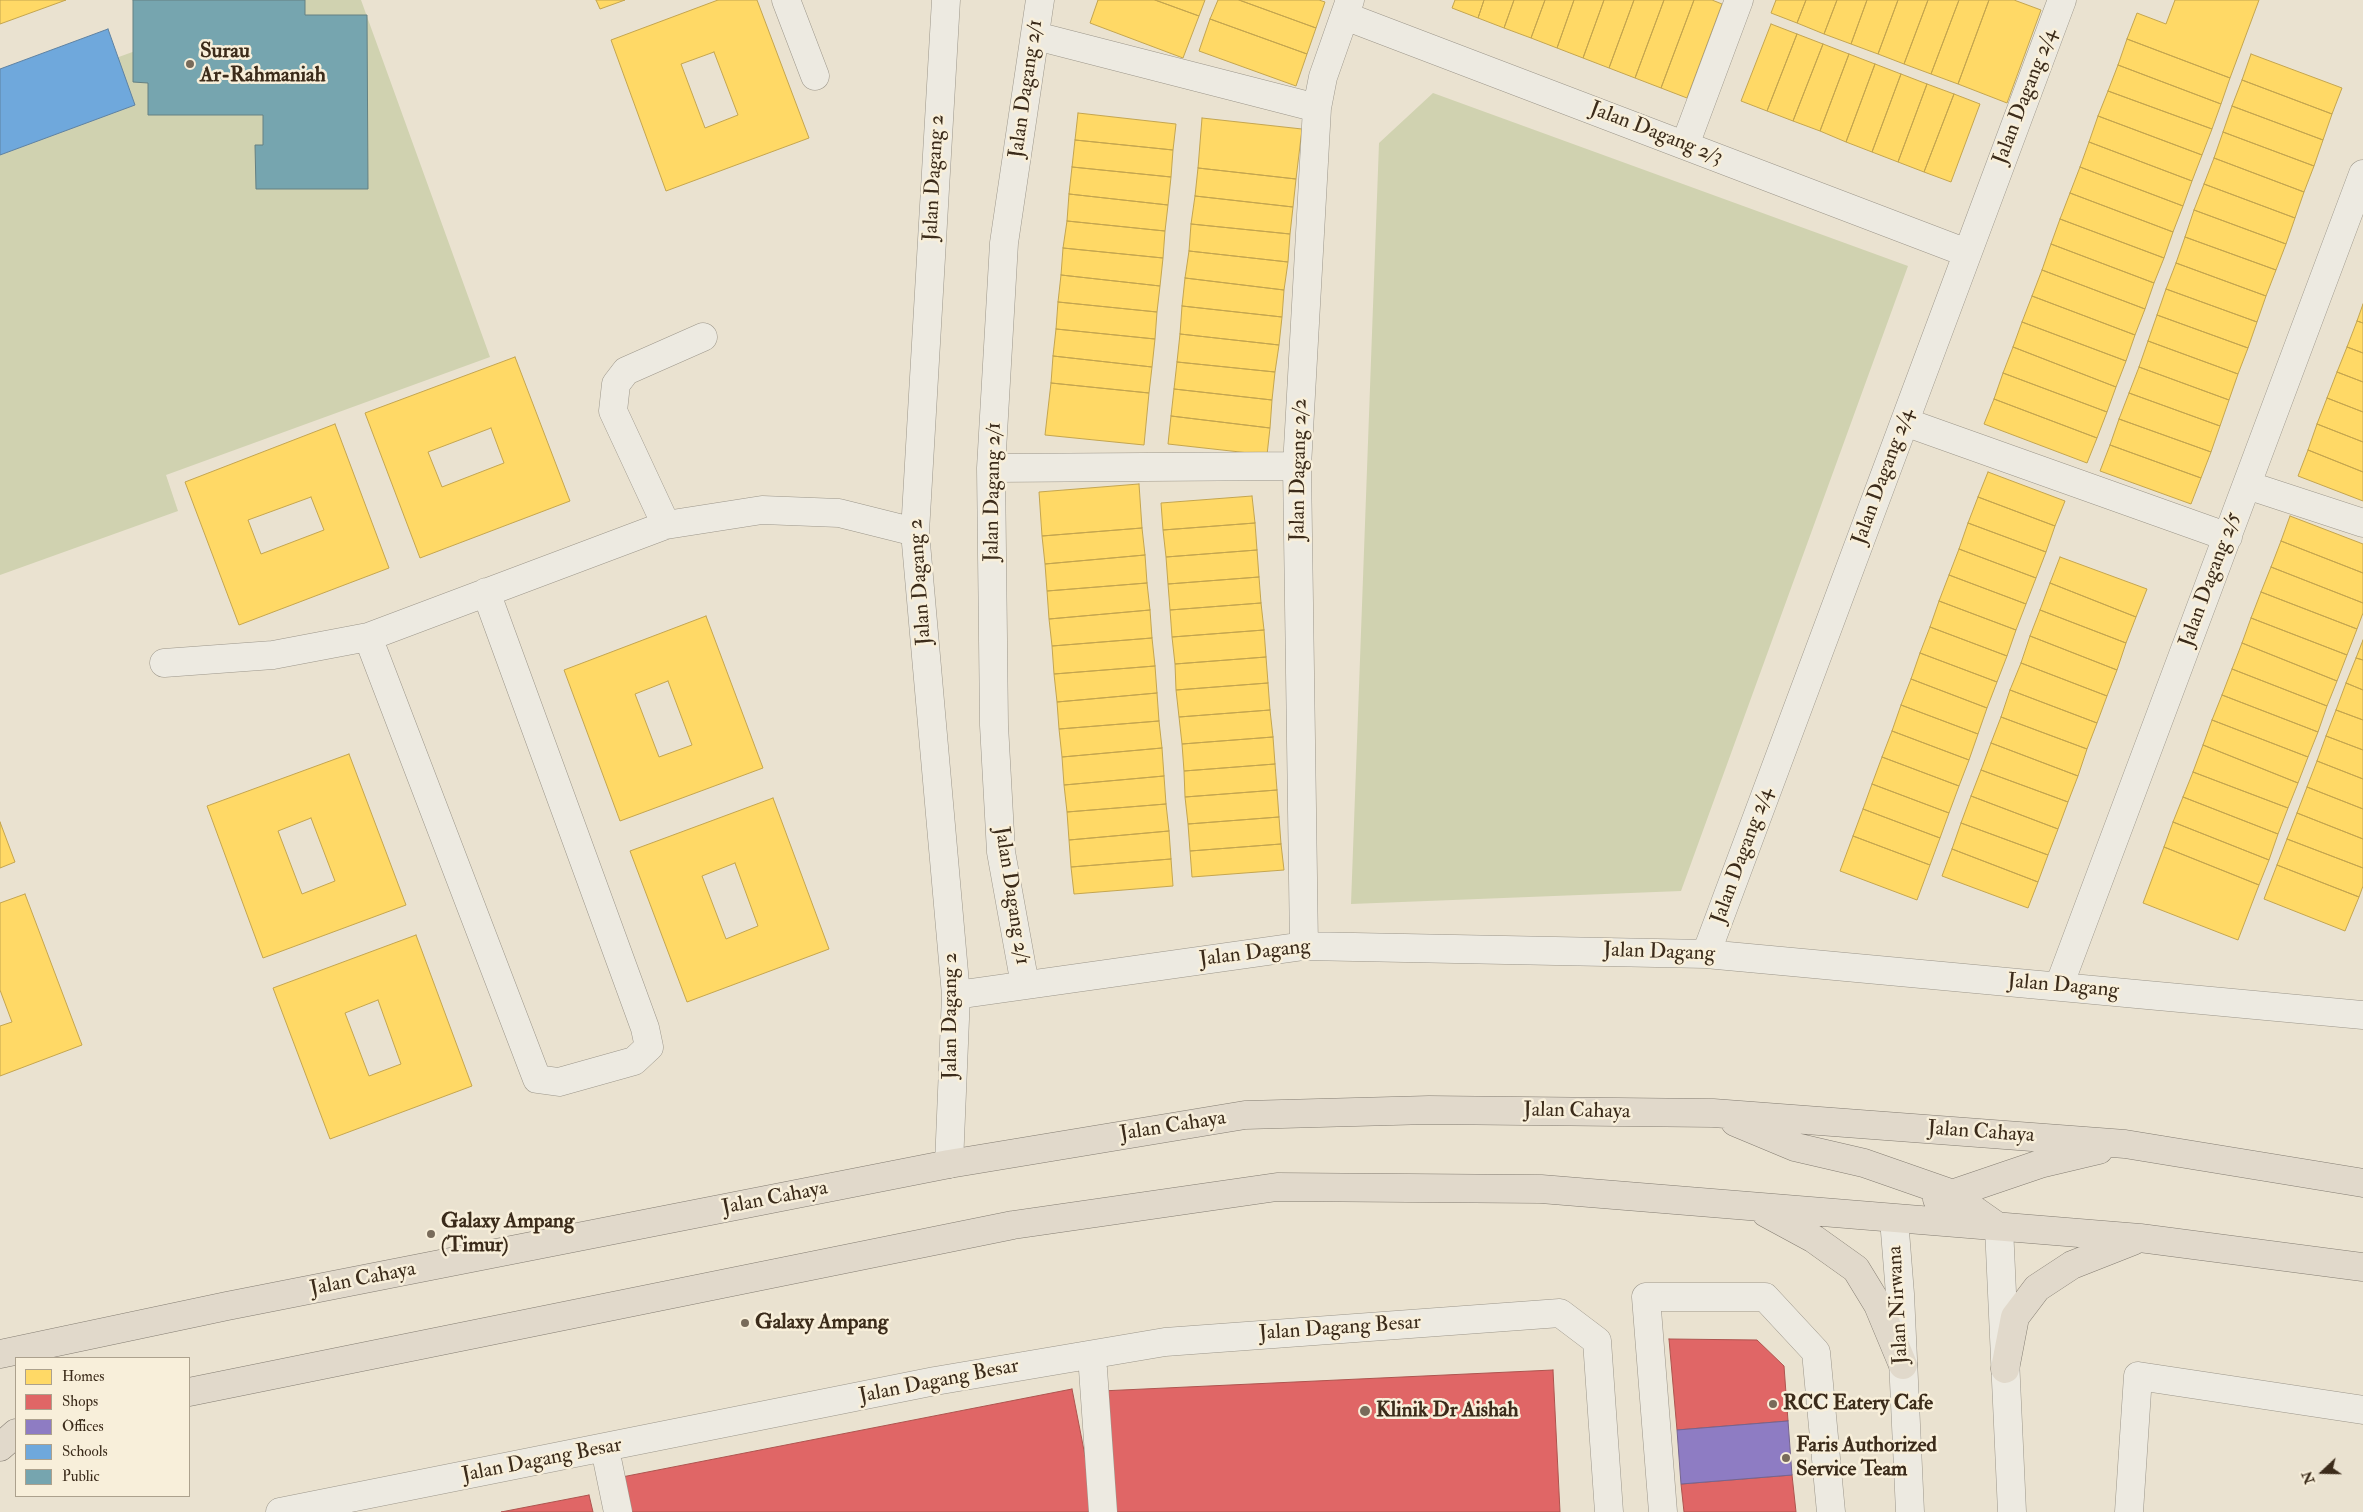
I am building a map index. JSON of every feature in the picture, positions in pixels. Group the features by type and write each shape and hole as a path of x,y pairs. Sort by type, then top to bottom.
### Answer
{"main road":[{"name":"Jalan Cahaya","path":"0,1354 228,1306 949,1164 1245,1115 1429,1110 1713,1113 2125,1144 2363,1183"},
{"path":"1713,1113 1794,1147 1864,1163 1950,1193 1999,1227"},
{"path":"1894,1219 1950,1193 2040,1164 2125,1144"},
{"path":"190,1392 1013,1225 1277,1187 1541,1189 2140,1238 2363,1267"},
{"path":"1755,1207 1814,1239 1856,1269 1878,1305 1903,1365"},
{"path":"2005,1369 2015,1317 2037,1288 2072,1265 2140,1238"},
{"path":"0,1432 15,1428"},
{"path":"0,1447 15,1434"}],"street":[{"path":"786,0 815,76"},
{"name":"Jalan Dagang 2","path":"946,0 915,532 956,995 949,1164"},
{"name":"Jalan Dagang 2/1","path":"1025,985 1001,852 994,725 992,468 1004,243 1040,0"},
{"path":"1685,145 1739,0"},
{"name":"Jalan Dagang 2/4","path":"1706,954 2062,0"},
{"name":"Jalan Dagang 2/3","path":"1348,8 1685,145 1968,253"},
{"name":"Jalan Dagang 2/2","path":"1304,946 1297,466 1317,108 1323,77 1348,8"},
{"path":"1036,36 1317,108"},
{"name":"Jalan Dagang 2/5","path":"2059,986 2363,174"},
{"path":"666,526 613,411 616,384 626,371 703,337"},
{"path":"1904,422 2228,537"},
{"path":"992,468 1297,466"},
{"path":"2247,485 2363,524"},
{"path":"164,663 273,655 368,637 666,526 762,510 839,513 915,532"},
{"path":"368,637 537,1079 559,1082 634,1060 649,1047 645,1028 486,592"},
{"name":"Jalan Dagang","path":"956,995 1304,946 1706,954 2363,1015"},
{"name":"Jalan Nirwana","path":"1894,1219 1910,1512"},
{"path":"1999,1227 2012,1512"},
{"path":"1662,1512 1646,1297 1765,1297 1816,1352 1831,1512"},
{"name":"Jalan Dagang Besar","path":"280,1512 604,1449 926,1383 1165,1342 1560,1313 1597,1341 1609,1512"},
{"path":"1092,1355 1103,1512"},
{"path":"2129,1512 2138,1376 2363,1410"},
{"path":"604,1449 618,1512"}],"green space":[{"path":"276,0 361,0 490,357 166,475 178,511 0,575 0,100"},
{"path":"1433,93 1908,266 1681,891 1351,904 1379,143"}],"building: Homes":[{"path":"0,0 66,0 0,24"},
{"path":"596,0 625,0 600,9"},
{"path":"718,0 757,0 809,138 666,191 611,40","holes":["714,52 738,115 705,128 681,64"]},
{"path":"1098,0 1155,0 1199,16 1183,58 1090,23"},
{"path":"1155,0 1205,0 1199,16"},
{"path":"1218,0 1239,0 1316,28 1307,54 1210,19"},
{"path":"1239,0 1319,0 1325,2 1316,28"},
{"path":"1455,0 1484,0 1478,18 1452,8"},
{"path":"1484,0 1514,0 1504,28 1478,18"},
{"path":"1514,0 1545,0 1531,38 1504,28"},
{"path":"1545,0 1574,0 1557,48 1531,38"},
{"path":"1574,0 1604,0 1583,58 1557,48"},
{"path":"1604,0 1634,0 1609,68 1583,58"},
{"path":"1634,0 1664,0 1635,78 1609,68"},
{"path":"1664,0 1694,0 1661,88 1635,78"},
{"path":"1694,0 1712,0 1722,4 1687,98 1661,88"},
{"path":"1776,0 1806,0 1797,23 1771,13"},
{"path":"1806,0 1837,0 1824,34 1797,23"},
{"path":"1837,0 1867,0 1851,44 1824,34"},
{"path":"1867,0 1898,0 1878,54 1851,44"},
{"path":"1898,0 1928,0 1904,64 1878,54"},
{"path":"1928,0 1959,0 1931,74 1904,64"},
{"path":"1959,0 1989,0 1958,84 1931,74"},
{"path":"1989,0 2014,0 2041,10 2007,103 1958,84"},
{"path":"2175,0 2259,0 2230,78 2127,39 2137,13 2166,24"},
{"path":"1210,19 1307,54 1296,86 1199,51"},
{"path":"1771,24 1797,34 1767,111 1741,101"},
{"path":"1797,34 1823,44 1793,121 1767,111"},
{"path":"2127,39 2230,78 2221,104 2118,65"},
{"path":"1823,44 1849,54 1820,131 1793,121"},
{"path":"1849,54 1875,64 1846,142 1820,131"},
{"path":"2251,54 2342,88 2332,114 2242,80"},
{"path":"1875,64 1901,74 1872,152 1846,142"},
{"path":"2118,65 2221,104 2212,129 2108,91"},
{"path":"1901,74 1927,84 1898,162 1872,152"},
{"path":"2242,80 2332,114 2323,140 2232,106"},
{"path":"1927,84 1954,94 1924,172 1898,162"},
{"path":"2108,91 2212,129 2202,155 2098,116"},
{"path":"1954,94 1980,104 1951,182 1924,172"},
{"path":"2232,106 2323,140 2314,166 2223,132"},
{"path":"1078,113 1176,124 1173,150 1075,140"},
{"path":"2098,116 2202,155 2192,181 2089,142"},
{"path":"1202,118 1302,129 1296,179 1198,168"},
{"path":"2223,132 2314,166 2304,192 2214,158"},
{"path":"1075,140 1173,150 1171,177 1072,167"},
{"path":"2089,142 2192,181 2183,206 2080,167"},
{"path":"2214,158 2304,192 2295,218 2204,184"},
{"path":"1072,167 1171,177 1168,205 1069,194"},
{"path":"2080,167 2183,206 2173,232 2070,193"},
{"path":"1198,168 1296,179 1293,207 1195,196"},
{"path":"2204,184 2295,218 2286,244 2194,210"},
{"path":"2070,193 2173,232 2164,258 2060,219"},
{"path":"1069,194 1168,205 1165,231 1067,221"},
{"path":"1195,196 1293,207 1290,234 1191,224"},
{"path":"2194,210 2286,244 2276,270 2185,237"},
{"path":"2060,219 2164,258 2154,283 2051,244"},
{"path":"1067,221 1165,231 1163,258 1063,248"},
{"path":"1191,224 1290,234 1288,262 1189,251"},
{"path":"2185,237 2276,270 2266,296 2176,263"},
{"path":"2051,244 2154,283 2145,309 2042,270"},
{"path":"1063,248 1163,258 1160,286 1061,275"},
{"path":"1189,251 1288,262 1284,290 1185,278"},
{"path":"2176,263 2266,296 2257,322 2166,289"},
{"path":"2042,270 2145,309 2135,335 2032,296"},
{"path":"1061,275 1160,286 1157,312 1058,302"},
{"path":"1185,278 1284,290 1282,317 1182,306"},
{"path":"2166,289 2257,322 2248,348 2157,315"},
{"path":"2032,296 2135,335 2126,361 2022,322"},
{"path":"1058,302 1157,312 1155,339 1056,329"},
{"path":"2363,304 2363,323 2357,321"},
{"path":"1182,306 1282,317 1279,345 1180,334"},
{"path":"2157,315 2248,348 2238,374 2148,341"},
{"path":"2357,321 2363,323 2363,353 2347,347"},
{"path":"2022,322 2126,361 2116,387 2013,347"},
{"path":"1056,329 1155,339 1152,367 1053,356"},
{"path":"1180,334 1279,345 1275,372 1177,362"},
{"path":"2148,341 2238,374 2229,400 2139,367"},
{"path":"2013,347 2116,387 2107,412 2003,373"},
{"path":"2347,347 2363,353 2363,382 2337,372"},
{"path":"1053,356 1152,367 1149,393 1051,383"},
{"path":"515,357 570,501 420,558 365,413","holes":["491,428 504,463 442,487 428,452"]},
{"path":"1177,362 1275,372 1272,400 1174,389"},
{"path":"2139,367 2229,400 2220,426 2129,393"},
{"path":"2337,372 2363,382 2363,412 2327,398"},
{"path":"2003,373 2107,412 2097,438 1994,399"},
{"path":"1051,383 1149,393 1144,445 1045,435"},
{"path":"1174,389 1272,400 1270,428 1171,416"},
{"path":"2129,393 2220,426 2211,452 2119,419"},
{"path":"2327,398 2363,412 2363,442 2317,424"},
{"path":"1994,399 2097,438 2087,463 1984,424"},
{"path":"1171,416 1270,428 1267,455 1168,444"},
{"path":"2119,419 2211,452 2201,478 2110,445"},
{"path":"335,424 389,568 239,625 185,482","holes":["311,497 324,530 261,554 248,520"]},
{"path":"2317,424 2363,442 2363,472 2308,450"},
{"path":"2110,445 2201,478 2191,504 2100,471"},
{"path":"2308,450 2363,472 2363,501 2298,476"},
{"path":"1988,472 2065,501 2055,526 1978,497"},
{"path":"1139,484 1142,528 1042,536 1039,492"},
{"path":"1252,496 1255,523 1163,530 1161,503"},
{"path":"1978,497 2055,526 2046,552 1968,523"},
{"path":"2290,516 2363,544 2363,573 2281,541"},
{"path":"1255,523 1257,550 1166,557 1163,530"},
{"path":"1968,523 2046,552 2036,578 1959,549"},
{"path":"1142,528 1145,555 1045,564 1042,536"},
{"path":"2281,541 2363,573 2363,603 2271,567"},
{"path":"1959,549 2036,578 2026,604 1949,575"},
{"path":"1257,550 1259,577 1168,584 1166,557"},
{"path":"1145,555 1147,583 1047,591 1045,564"},
{"path":"2060,557 2147,589 2136,617 2050,583"},
{"path":"2271,567 2363,603 2363,613 2357,629 2261,592"},
{"path":"1949,575 2026,604 2016,630 1939,601"},
{"path":"1259,577 1261,603 1170,610 1168,584"},
{"path":"1147,583 1150,610 1049,619 1047,591"},
{"path":"2050,583 2136,617 2126,643 2040,610"},
{"path":"2261,592 2357,629 2347,655 2251,618"},
{"path":"1939,601 2016,630 2007,656 1930,627"},
{"path":"1261,603 1264,630 1172,637 1170,610"},
{"path":"1150,610 1152,638 1052,646 1049,619"},
{"path":"2040,610 2126,643 2117,670 2030,636"},
{"path":"706,616 763,768 620,821 564,670","holes":["668,681 692,745 659,757 635,694"]},
{"path":"2251,618 2347,655 2337,681 2242,643"},
{"path":"1930,627 2007,656 1997,682 1920,653"},
{"path":"1264,630 1266,657 1175,664 1172,637"},
{"path":"2030,636 2117,670 2107,696 2021,663"},
{"path":"1152,638 1155,666 1054,674 1052,646"},
{"path":"2363,640 2363,660 2356,658"},
{"path":"2242,643 2337,681 2327,706 2232,669"},
{"path":"1920,653 1997,682 1987,708 1911,679"},
{"path":"1266,657 1268,683 1176,690 1175,664"},
{"path":"2356,658 2363,660 2363,690 2346,683"},
{"path":"2021,663 2107,696 2097,723 2010,690"},
{"path":"1155,666 1157,693 1057,702 1054,674"},
{"path":"2232,669 2327,706 2318,732 2222,695"},
{"path":"1911,679 1987,708 1978,734 1901,705"},
{"path":"1268,683 1270,710 1179,717 1176,690"},
{"path":"2346,683 2363,690 2363,720 2336,710"},
{"path":"2010,690 2097,723 2087,749 2001,717"},
{"path":"1157,693 1159,721 1059,729 1057,702"},
{"path":"2222,695 2318,732 2308,757 2212,720"},
{"path":"1901,705 1978,734 1969,760 1892,731"},
{"path":"1270,710 1273,737 1182,744 1179,717"},
{"path":"2336,710 2363,720 2363,750 2326,736"},
{"path":"2001,717 2087,749 2078,776 1991,743"},
{"path":"2212,720 2308,757 2298,783 2203,745"},
{"path":"1159,721 1162,748 1062,757 1059,729"},
{"path":"1892,731 1969,760 1959,786 1882,757"},
{"path":"2326,736 2363,750 2363,779 2317,761"},
{"path":"1273,737 1275,764 1184,771 1182,744"},
{"path":"1991,743 2078,776 2068,802 1981,770"},
{"path":"2203,745 2298,783 2288,808 2193,772"},
{"path":"1162,748 1164,776 1064,785 1062,757"},
{"path":"349,754 406,905 263,958 207,806","holes":["311,818 335,881 302,894 278,831"]},
{"path":"1882,757 1959,786 1949,813 1872,784"},
{"path":"2317,761 2363,779 2363,809 2307,787"},
{"path":"1275,764 1277,790 1185,797 1184,771"},
{"path":"1981,770 2068,802 2058,829 1971,796"},
{"path":"2193,772 2288,808 2278,834 2183,797"},
{"path":"1164,776 1166,804 1067,812 1064,785"},
{"path":"1872,784 1949,813 1940,838 1863,809"},
{"path":"2307,787 2363,809 2363,839 2297,813"},
{"path":"1277,790 1279,817 1188,824 1185,797"},
{"path":"1971,796 2058,829 2048,855 1961,823"},
{"path":"2183,797 2278,834 2269,860 2173,822"},
{"path":"773,798 829,949 687,1002 630,851","holes":["735,863 758,926 726,939 702,876"]},
{"path":"1166,804 1169,831 1069,840 1067,812"},
{"path":"1863,809 1940,838 1930,865 1853,836"},
{"path":"2297,813 2363,839 2363,868 2287,839"},
{"path":"1279,817 1281,844 1190,851 1188,824"},
{"path":"0,822 15,862 0,868"},
{"path":"2173,822 2269,860 2259,885 2164,847"},
{"path":"1961,823 2048,855 2038,882 1952,849"},
{"path":"1169,831 1171,859 1071,867 1069,840"},
{"path":"1853,836 1930,865 1917,900 1840,871"},
{"path":"2287,839 2363,868 2363,886 2359,897 2277,865"},
{"path":"1281,844 1284,870 1192,877 1190,851"},
{"path":"2164,847 2259,885 2238,940 2143,903"},
{"path":"1952,849 2038,882 2028,908 1942,876"},
{"path":"1171,859 1173,886 1074,894 1071,867"},
{"path":"2277,865 2359,897 2345,931 2264,899"},
{"path":"25,894 82,1045 0,1076 0,1026 12,1022 0,990 0,903"},
{"path":"416,935 472,1086 330,1139 273,988","holes":["378,1000 401,1064 369,1076 345,1013"]}],"building: Shops":[{"path":"1669,1339 1757,1340 1784,1366 1788,1421 1677,1430"},
{"path":"1553,1370 1560,1512 1107,1512 1101,1391"},
{"path":"1072,1389 1096,1512 628,1512 622,1477"},
{"path":"1792,1475 1796,1512 1684,1512 1681,1484"},
{"path":"589,1495 593,1512 501,1512"}],"building: Offices":[{"path":"1788,1421 1792,1475 1681,1484 1677,1430"}],"building: Schools":[{"path":"108,29 135,105 0,155 0,69"}],"building: Public":[{"path":"133,0 305,0 305,15 367,15 368,189 256,189 255,145 263,145 263,115 148,115 148,83 133,82"}],"place":[{"name":"Surau Ar-Rahmaniah","path":"190,64"},
{"name":"Galaxy Ampang (Timur)","path":"431,1234"},
{"name":"Galaxy Ampang","path":"745,1323"},
{"name":"RCC Eatery Cafe","path":"1773,1404"},
{"name":"Klinik Dr Aishah","path":"1365,1411"},
{"name":"Faris Authorized Service Team","path":"1786,1458"}]}
